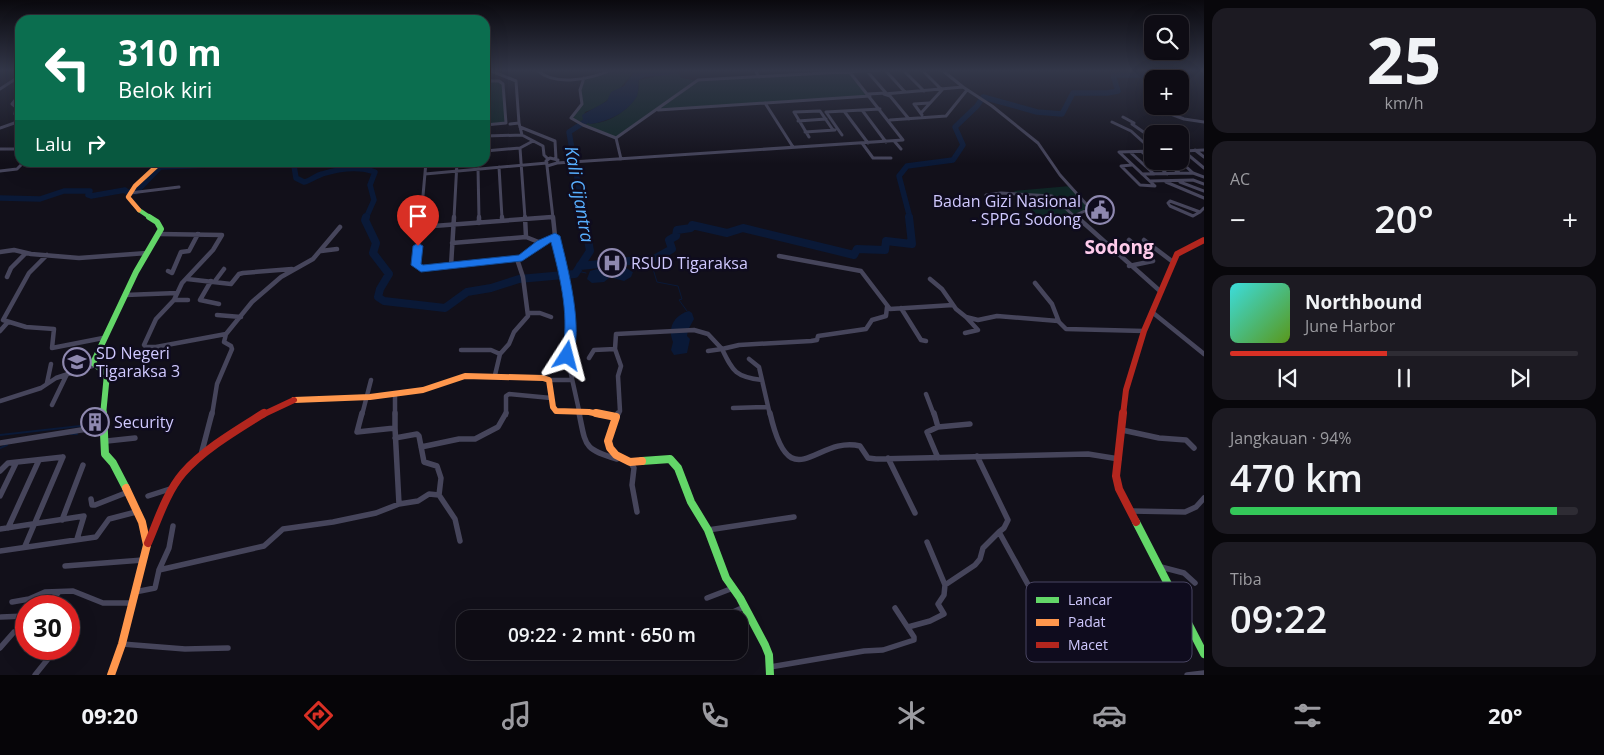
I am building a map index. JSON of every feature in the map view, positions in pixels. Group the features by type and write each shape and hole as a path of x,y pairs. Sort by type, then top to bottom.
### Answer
{"street":[{"path":"490,125 506,123 504,102"},
{"path":"518,102 522,136"},
{"path":"582,102 582,104 571,117 574,121 616,138"},
{"path":"616,138 668,102"},
{"path":"656,110 787,102"},
{"path":"490,165 557,161 575,163 792,147 895,142 904,139 874,102"},
{"path":"894,102 909,119"},
{"path":"890,120 947,116 958,102"},
{"path":"984,102 992,106 1043,148 1060,175 1088,205 1087,210 1075,217"},
{"path":"765,103 792,147"},
{"path":"925,118 914,104 930,103"},
{"path":"921,113 930,103"},
{"path":"726,105 729,112"},
{"path":"809,137 794,112 879,108"},
{"path":"833,130 826,112 879,108"},
{"path":"820,110 842,135"},
{"path":"862,110 886,142"},
{"path":"844,111 868,143"},
{"path":"1171,115 1190,122 1204,122"},
{"path":"1123,118 1134,123 1132,124 1142,130"},
{"path":"798,121 828,119"},
{"path":"1112,122 1131,131 1144,143"},
{"path":"0,128 15,123"},
{"path":"510,124 520,125 555,141 557,161"},
{"path":"1122,127 1132,124"},
{"path":"806,132 838,130"},
{"path":"1131,131 1142,130"},
{"path":"522,136 530,131"},
{"path":"490,136 522,136 543,146 547,162 552,217 564,275 571,328 567,356 586,445 596,453 626,461 666,459 673,462 691,502 708,530 726,578 765,646 769,655 770,675"},
{"path":"616,138 621,159"},
{"path":"490,151 520,148 533,142"},
{"path":"895,142 900,149"},
{"path":"862,144 874,158 891,158"},
{"path":"520,148 526,237"},
{"path":"1,150 15,149"},
{"path":"1189,150 1204,150"},
{"path":"1195,150 1204,157"},
{"path":"1132,165 1121,166 1140,185 1155,186 1119,152 1142,151"},
{"path":"1130,152 1154,174"},
{"path":"1189,156 1204,168"},
{"path":"547,162 557,161"},
{"path":"468,167 499,167 522,164"},
{"path":"0,171 17,169 19,167"},
{"path":"147,545 142,522 113,463 106,454 107,441 103,405 108,380 107,374 93,363 103,338 147,253 159,234 161,226 156,220 129,202 128,197 135,186 156,167"},
{"path":"426,167 417,268 517,259 524,256 540,243 555,236"},
{"path":"425,173 452,167"},
{"path":"451,266 457,167"},
{"path":"499,167 502,221"},
{"path":"478,168 479,223"},
{"path":"1189,169 1193,173"},
{"path":"1163,170 1167,174"},
{"path":"1176,170 1179,173"},
{"path":"1142,174 1193,173 1204,177"},
{"path":"1150,181 1193,180 1204,184"},
{"path":"1162,181 1204,198"},
{"path":"1178,181 1204,191"},
{"path":"130,194 179,187"},
{"path":"986,195 1001,193 1052,196 1114,254 1160,291"},
{"path":"1200,212 1170,201 1168,203 1170,206 1193,216 1200,212 1204,208"},
{"path":"420,227 552,217"},
{"path":"200,457 213,409 217,384 232,349 231,346 224,342 226,334 252,302 274,282 313,259 340,227"},
{"path":"159,234 222,235 213,250 203,259 177,292 174,300 156,319 144,346 156,347 226,334"},
{"path":"168,272 172,273 181,252 189,251 198,234"},
{"path":"452,242 526,237 540,243"},
{"path":"1129,240 1153,261 1129,266"},
{"path":"1144,240 1173,262"},
{"path":"1167,582 1116,482 1126,390 1144,331 1177,254 1204,240"},
{"path":"0,252 16,249 26,253 96,258 147,253"},
{"path":"321,251 337,249"},
{"path":"1114,254 1140,249"},
{"path":"7,277 11,268 26,253"},
{"path":"47,255 29,273 3,320 26,327 54,329 52,348 103,338"},
{"path":"708,351 739,345 815,341 818,336 866,329 872,320 886,316 887,307 861,271 779,256"},
{"path":"495,375 500,354 509,344 514,332 526,320 528,314 523,280 517,259"},
{"path":"187,279 233,284 239,274 243,273 295,269"},
{"path":"219,304 200,300 213,281 224,270"},
{"path":"930,279 942,289 953,305 978,330 965,333"},
{"path":"1036,282 1052,304 1059,322 1066,329 1144,331"},
{"path":"125,296 177,292"},
{"path":"174,300 188,300"},
{"path":"887,307 953,305"},
{"path":"901,308 921,340 926,341"},
{"path":"1152,312 1204,354"},
{"path":"528,314 540,314 551,317"},
{"path":"217,315 241,317"},
{"path":"966,317 978,320 997,316 1021,316 1059,322"},
{"path":"0,331 8,322"},
{"path":"636,512 632,485 634,468 610,448 608,441 620,411 618,376 621,366 615,349 616,334 660,333 695,329 714,337 734,373 742,377 762,380"},
{"path":"589,358 594,350 615,349"},
{"path":"461,350 491,350 500,354"},
{"path":"749,359 762,369 762,380 768,407 780,446 788,457 800,460 850,444 860,446 870,458 1088,454 1119,459"},
{"path":"47,384 51,364"},
{"path":"0,401 41,388 67,374 95,366"},
{"path":"52,405 67,374"},
{"path":"111,675 122,644 147,545 173,488 182,473 200,457 276,406 290,400 395,394 432,388 465,376 495,375 572,380"},
{"path":"371,380 356,432 394,428"},
{"path":"549,380 553,407 556,411 616,417"},
{"path":"395,394 394,428 399,504"},
{"path":"421,447 461,438 475,439 491,431 500,425 504,417 507,410 506,396 509,394 551,398"},
{"path":"926,394 938,427"},
{"path":"733,408 768,407"},
{"path":"938,458 927,432 938,427 970,424"},
{"path":"0,442 106,426"},
{"path":"1122,430 1160,438 1186,440 1194,448"},
{"path":"395,438 418,434 426,464 437,466 441,478 439,494 455,519 460,541"},
{"path":"107,441 135,438"},
{"path":"945,585 976,564 980,559 983,548 1004,528 1008,520 977,456"},
{"path":"0,471 6,464 63,457 25,546"},
{"path":"888,458 915,513"},
{"path":"8,528 39,460"},
{"path":"0,496 16,463"},
{"path":"62,520 83,465"},
{"path":"148,496 173,488"},
{"path":"91,499 92,505 95,505 128,492"},
{"path":"159,570 264,546 284,529 367,514 399,504 418,501 429,494 439,494"},
{"path":"1130,510 1185,512 1196,507 1204,498"},
{"path":"0,551 98,537 104,524 109,519 136,512"},
{"path":"0,529 84,516 77,539"},
{"path":"708,530 794,517"},
{"path":"134,592 155,588 159,570 169,548 173,526"},
{"path":"999,532 1027,582"},
{"path":"908,627 930,621 944,614 938,604 944,595 945,585 926,542"},
{"path":"65,566 69,568 143,560"},
{"path":"1159,567 1184,573 1195,583"},
{"path":"707,598 733,588"},
{"path":"12,602 29,599 45,592 73,592 103,603 133,603"},
{"path":"737,610 744,607"},
{"path":"769,667 864,651 874,652 895,648 915,639 895,608"},
{"path":"1,617 15,616"},
{"path":"1192,631 1204,654"},
{"path":"0,648 15,632"},
{"path":"122,644 186,649 228,648"},
{"path":"35,675 47,660"},
{"path":"1188,675 1204,672"}],"green space":[{"path":"490,102 504,102 506,122 490,125"},
{"path":"581,102 606,102 585,112 583,120 587,123 594,123 609,120 622,112 633,102 784,102 656,110 616,138 571,118 582,104"},
{"path":"1070,186 1088,208 1077,213 1077,218 1041,219 1014,191"}],"water":[{"path":"606,102 633,102 617,115 604,121 590,124 583,120 582,115"},
{"path":"623,266 633,272 631,277 624,281 613,278 611,275 612,269"},
{"path":"597,269 607,272 609,278 604,282 592,283 587,279 590,271"},
{"path":"689,311 694,319 688,330 687,336 690,339 687,353 674,355 671,350 673,342 671,327 679,316"}],"waterway":[{"path":"910,218 899,176 907,166 953,160 963,145 955,127 980,102"},
{"path":"999,102 1037,112 1062,114 1069,102"},
{"name":"Kali Cijantra","path":"584,218 569,132 586,121"},
{"name":"Kali Cijantra","path":"0,198 40,199 64,191 90,191 88,195 91,196 125,190 127,192 136,192 160,167"},
{"name":"Kali Cijantra","path":"294,167 296,178 304,182 322,174 342,170 362,169 375,172 370,185 374,200 366,218"},
{"name":"Kali Cijantra","path":"366,217 365,220 376,243 373,253 389,274 380,289 378,297 384,301 445,308 467,292 491,288 519,279 575,274 580,266"},
{"name":"Kali Cijantra","path":"580,266 590,251 584,217"},
{"path":"648,259 654,259 672,249 669,240 676,236 677,230 691,228 692,225 727,233 743,228 854,255 857,249 885,250 886,241 912,244 909,217"},
{"path":"650,259 657,282 678,286 682,299 679,300 687,311"},
{"path":"580,266 639,260"},
{"path":"577,271 586,273"},
{"path":"0,435 98,424"},
{"path":"85,432 103,429"},
{"path":"71,434 77,434"},
{"path":"0,448 7,445"}],"traffic: fast":[{"path":"126,488 113,463 105,454 103,406 107,374 93,363 136,272 161,229 157,222 139,210"},
{"path":"642,461 670,459 678,468 691,502 708,530 726,578 740,598 765,645 769,655 770,675"},
{"path":"1136,522 1167,582"},
{"path":"1192,631 1204,654"}],"traffic: slow":[{"path":"139,210 128,197 135,186 156,167"},
{"path":"294,400 370,397 423,390 465,376 543,378 549,380 553,407 556,411 589,412 616,417 608,441 610,448 616,455 630,462 642,461"},
{"path":"111,675 122,644 147,545 142,522 126,488"}],"traffic: jam":[{"path":"1136,522 1119,489 1116,476 1126,390 1144,331 1177,254 1204,240"},
{"path":"148,543 172,490 182,474 190,466 218,444 254,420 294,400"}],"place":[{"name":"Badan Gizi Nasional - SPPG Sodong","path":"1100,210"},
{"name":"RSUD Tigaraksa","path":"612,263"},
{"name":"SD Negeri Tigaraksa 3","path":"77,362"},
{"name":"Security","path":"95,422"}],"district":[{"name":"Sodong","path":"1119,247"}],"route":[{"path":"418,246 416,265 417,268 421,269 522,258 540,243 555,236 564,272 570,317 570,346 567,356"}]}
